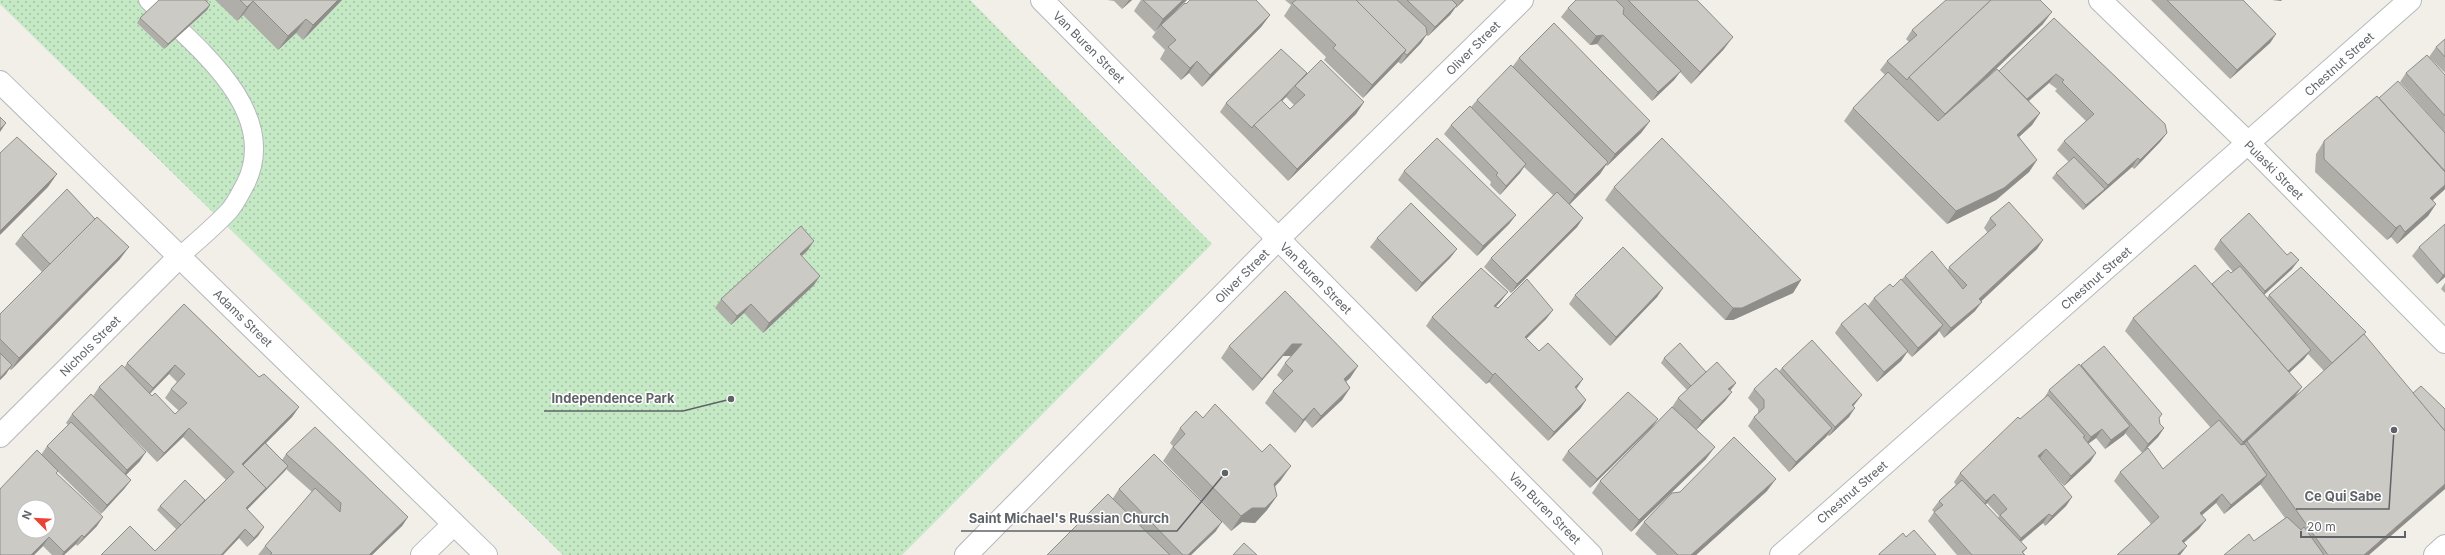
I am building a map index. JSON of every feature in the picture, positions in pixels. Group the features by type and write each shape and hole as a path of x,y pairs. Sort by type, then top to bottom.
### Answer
{"street":[{"name":"Van Buren Street","path":"1042,0 1591,555"},
{"name":"Oliver Street","path":"966,555 1278,239 1522,0"},
{"name":"Pulaski Street","path":"2100,0 2249,144 2445,342"},
{"name":"Chestnut Street","path":"1781,555 2249,144 2410,0"},
{"name":"Adams Street","path":"0,82 486,555"},
{"name":"Nichols Street","path":"0,436 179,256"},
{"path":"422,555 454,524"},
{"path":"2435,555 2445,546"}],"lane":[{"path":"148,0 234,89 247,112 254,136 254,158 250,175 240,195 229,211 179,256"}],"green space":[{"path":"0,0 970,0 1212,244 902,555 563,555 0,4"}],"building":[{"path":"159,0 205,0 210,5 168,44 140,18"},
{"path":"240,0 338,0 313,25 306,19 288,36 253,1 247,7"},
{"path":"1143,0 1183,0 1163,19"},
{"path":"1190,0 1256,0 1270,15 1210,75 1197,61 1190,68 1168,47 1176,40 1161,25"},
{"path":"1296,0 1356,0 1406,50 1372,85 1333,48 1336,45 1292,3"},
{"path":"1356,0 1397,0 1426,27 1427,34 1407,55 1404,53 1406,50"},
{"path":"1407,0 1452,0 1457,5 1435,27"},
{"path":"1576,0 1616,0 1624,8 1623,14 1681,71 1658,92 1603,35 1596,36 1568,8"},
{"path":"1628,0 1697,0 1733,37 1700,72"},
{"path":"1946,0 1991,0 1907,80 1887,61 1917,35 1912,30"},
{"path":"1991,0 2040,0 2052,12 1945,114 1909,77"},
{"path":"2167,0 2243,0 2276,34 2237,70"},
{"path":"2054,18 2165,124 2167,133 2140,160 2138,158 2108,185 2064,141 2094,114 2062,82 2064,80 2056,74 2027,99 1999,71"},
{"path":"1554,23 1650,121 1615,154 1519,58"},
{"path":"2445,39 2445,57 2436,47"},
{"path":"1281,49 1307,73 1252,128 1226,103"},
{"path":"2427,55 2445,75 2445,116 2406,73"},
{"path":"1321,60 1364,102 1297,169 1254,125 1281,100 1290,109 1305,95 1295,86"},
{"path":"1511,65 1608,162 1575,195 1477,100"},
{"path":"1997,69 2040,113 2017,135 2037,160 2004,188 1956,211 1853,108 1888,72 1938,121"},
{"path":"2398,81 2445,133 2445,171 2379,98"},
{"path":"2377,96 2445,172 2445,185 2430,198 2436,204 2405,232 2400,225 2396,228 2324,159 2324,141"},
{"path":"1470,106 1526,164 1506,186 1496,175 1498,173 1451,125"},
{"path":"0,117 6,123 0,129"},
{"path":"17,137 57,174 0,231 0,153"},
{"path":"1437,138 1516,215 1483,246 1404,171"},
{"path":"1662,138 1801,280 1742,308 1733,308 1614,187"},
{"path":"2074,157 2105,189 2086,205 2056,173"},
{"path":"67,189 95,219 50,264 22,235"},
{"path":"1557,192 1583,218 1517,284 1491,258"},
{"path":"2009,202 2043,240 1979,299 1982,302 1951,328 1905,276 1932,251 1963,289 1967,285 1949,267 1996,225 1990,218"},
{"path":"1411,203 1457,249 1422,283 1377,238"},
{"path":"2249,213 2287,255 2291,252 2299,260 2265,291 2220,240"},
{"path":"97,217 129,247 19,358 0,339 0,314"},
{"path":"2445,224 2445,274 2443,275 2419,247"},
{"path":"801,226 814,241 800,254 820,276 769,323 751,304 737,316 721,299"},
{"path":"1623,247 1663,288 1616,337 1575,295"},
{"path":"2195,265 2302,387 2243,442 2133,318"},
{"path":"2240,266 2311,350 2288,371 2212,284 2228,270 2231,273"},
{"path":"2301,267 2366,332 2332,363 2269,295"},
{"path":"1481,268 1508,292 1494,306 1498,308 1527,279 1553,310 1525,337 1539,351 1548,343 1583,379 1575,387 1586,400 1554,432 1495,373 1493,375 1432,317"},
{"path":"1901,279 1943,325 1918,348 1874,298 1890,284 1893,287"},
{"path":"1285,291 1358,366 1344,379 1350,388 1321,416 1314,408 1303,420 1273,391 1293,371 1285,363 1302,344 1292,344 1262,379 1229,346"},
{"path":"1865,303 1908,351 1884,372 1841,324"},
{"path":"184,304 259,377 264,374 299,407 242,464 266,488 246,508 264,527 254,538 245,529 221,555 101,555 130,526 155,551 234,472 189,428 164,453 99,387 122,365 152,396 155,393 175,414 187,403 171,389 185,374 175,365 153,388 127,363"},
{"path":"2364,334 2445,431 2445,484 2364,555 2328,555 2247,441"},
{"path":"1812,340 1862,395 1852,405 1855,408 1835,427 1782,368"},
{"path":"1680,343 1706,372 1691,386 1664,358"},
{"path":"2104,346 2162,414 2159,418 2160,424 2164,428 2148,444 2081,365"},
{"path":"0,353 12,365 0,378"},
{"path":"1717,362 1736,383 1728,389 1732,392 1702,421 1678,398"},
{"path":"2079,364 2130,426 2111,440 2102,429 2091,437 2049,390"},
{"path":"1776,368 1832,428 1796,462 1754,417 1764,408 1764,400 1754,389"},
{"path":"2421,386 2445,409 2445,431 2413,393"},
{"path":"1628,392 1658,419 1597,479 1568,451"},
{"path":"91,394 146,452 127,470 72,414"},
{"path":"2048,395 2085,436 2083,437 2096,453 2071,476 2046,449 2038,456 2072,497 2052,516 2049,514 2021,538 2000,515 2007,509 1994,494 1986,501 1960,473 2018,417 2020,419"},
{"path":"1215,404 1262,452 1270,444 1291,466 1274,484 1277,496 1265,508 1252,508 1241,516 1173,447 1185,434 1180,428 1196,411 1203,418"},
{"path":"1672,407 1715,447 1639,520 1600,481"},
{"path":"2219,420 2241,445 2245,444 2267,475 2231,505 2222,494 2200,513 2206,520 2182,541 2187,546 2177,555 2117,555 2159,517 2120,472 2148,448 2163,469"},
{"path":"71,422 131,480 107,505 47,446"},
{"path":"315,427 408,517 369,555 270,555 272,553 265,546 315,488 340,512 341,503 286,454"},
{"path":"1734,437 1776,479 1691,555 1678,555 1644,522 1672,493 1680,492"},
{"path":"265,443 288,466 263,492 266,488 243,465"},
{"path":"37,450 58,471 56,473 103,517 84,537 82,535 64,552 51,539 56,539 56,499 16,499 16,539 47,539 31,555 0,555 0,489"},
{"path":"1154,454 1222,522 1188,555 1183,555 1119,489"},
{"path":"185,480 205,500 181,525 160,506"},
{"path":"1962,480 2027,548 2022,552 2025,555 1972,555 1934,512 1943,505 1939,501"},
{"path":"1108,494 1170,555 1047,555"},
{"path":"2287,517 2301,530 2304,527 2324,555 2224,555 2249,534 2254,541"},
{"path":"1914,530 1936,555 1879,555 1903,533 1906,537"},
{"path":"1244,543 1257,555 1233,555"}],"place":[{"name":"Independence Park","path":"731,399"},
{"name":"Ce Qui Sabe","path":"2394,430"},
{"name":"Saint Michael's Russian Church","path":"1225,473"}]}
